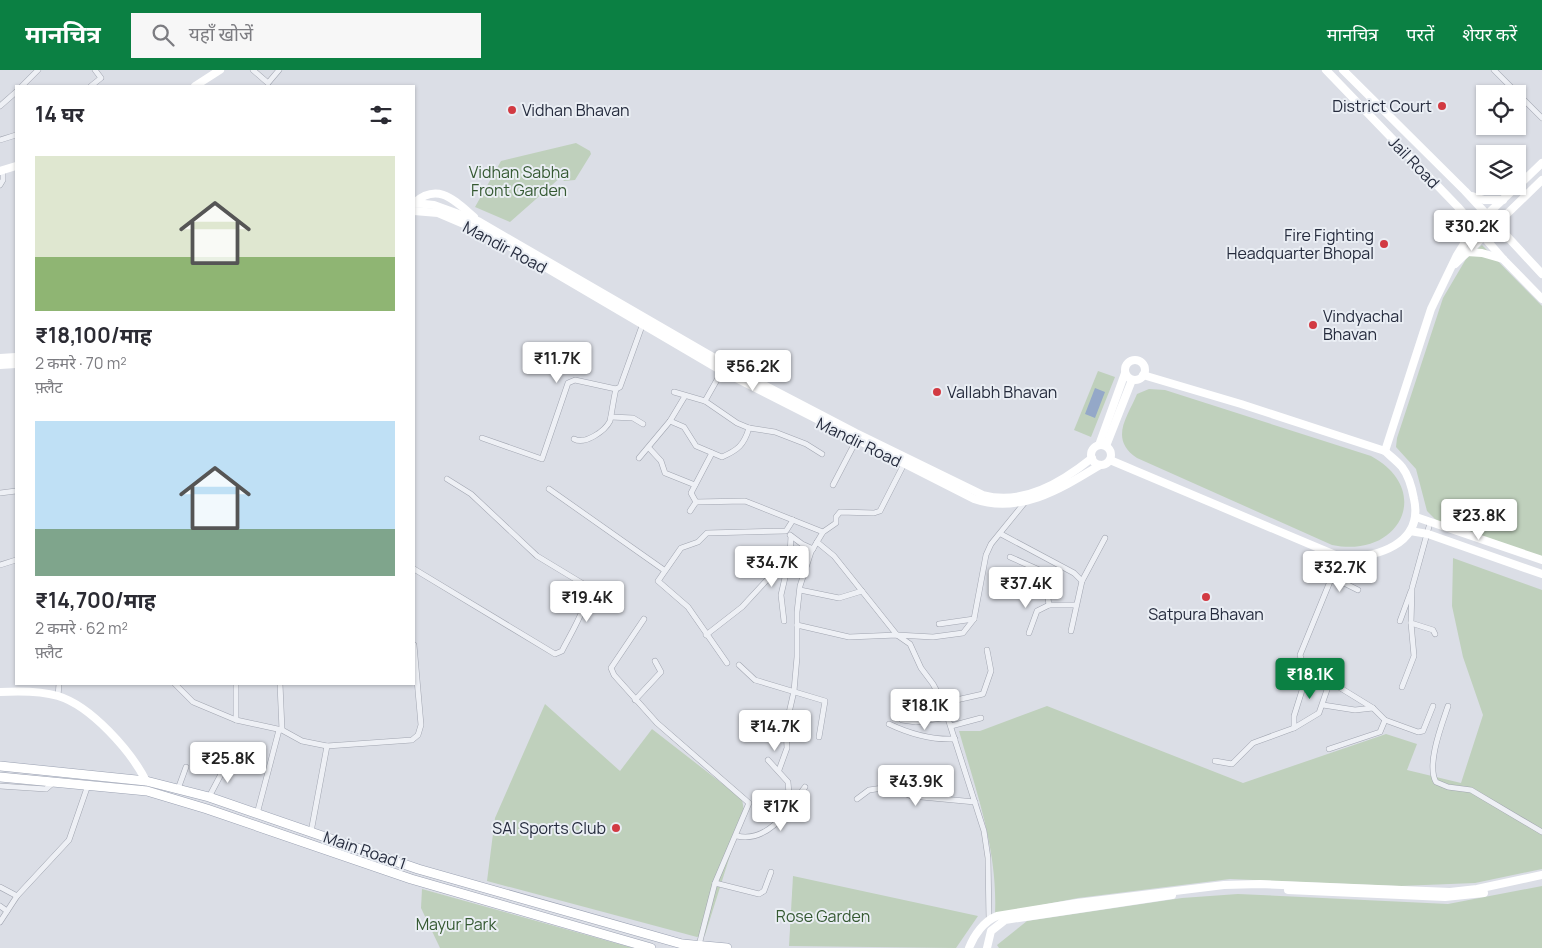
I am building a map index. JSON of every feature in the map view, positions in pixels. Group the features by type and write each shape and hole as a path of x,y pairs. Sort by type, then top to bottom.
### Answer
{"main road":[{"name":"Main Road 1","path":"0,766 146,781 178,789 209,797 396,862 682,944 727,948"},
{"name":"Main Road 1","path":"0,777 147,791 208,809 388,872 651,948"}],"street":[{"path":"23,85 38,70"},
{"path":"92,85 100,78 95,70"},
{"path":"197,85 220,70"},
{"path":"253,70 268,83 279,70"},
{"name":"Jail Road","path":"1326,70 1459,208 1503,259 1542,299"},
{"name":"Jail Road","path":"1343,70 1468,194 1542,274"},
{"path":"1494,70 1542,118"},
{"path":"0,106 15,93"},
{"path":"0,140 15,135"},
{"path":"1526,178 1542,163"},
{"path":"0,185 3,180 1,171 15,166"},
{"path":"1466,248 1497,225 1542,180"},
{"path":"415,202 427,194 445,195 478,220"},
{"path":"1468,194 1484,200 1503,200"},
{"path":"1385,451 1431,309 1450,269 1466,248 1475,226 1508,195"},
{"name":"Mandir Road","path":"415,203 434,205 478,220 856,440 980,501 1007,504 1026,501 1060,488 1100,465"},
{"path":"1459,208 1464,224 1466,248"},
{"name":"Mandir Road","path":"415,211 438,213 492,236 642,326 722,371 988,496 1017,496 1050,486 1092,458"},
{"path":"1466,248 1503,259"},
{"path":"574,439 579,441 587,440 604,428 610,417 616,389 620,387 642,326"},
{"path":"0,358 15,357"},
{"path":"1102,446 1126,366 1134,360 1143,365 1144,375"},
{"path":"0,365 15,364"},
{"path":"705,401 722,371"},
{"path":"1125,373 1132,380 1139,380 1144,375"},
{"path":"1132,380 1102,446 1093,450 1092,458 1100,465 1110,460 1340,557 1362,558 1379,553 1394,545 1410,531 1416,517 1411,485 1402,467 1385,451 1241,404 1144,375"},
{"path":"482,438 542,459 568,383 575,380 616,389"},
{"path":"674,392 705,401 737,423 749,428 775,432 806,444 822,454"},
{"path":"639,458 670,421 685,396"},
{"path":"610,417 633,418 643,424"},
{"path":"670,421 684,427 696,446 722,457 738,450 745,441 749,428"},
{"path":"833,485 856,440"},
{"path":"1102,446 1111,452 1110,460"},
{"path":"649,448 661,461 665,473 695,485"},
{"path":"696,502 690,495 712,453"},
{"path":"779,770 787,748 786,726 794,691 797,657 796,625 800,590 813,549 823,532 836,523 836,517 840,512 874,513 880,511 904,464"},
{"path":"415,570 555,654 562,651 588,594 585,585 537,556 471,494 447,479"},
{"path":"548,489 664,570"},
{"path":"0,493 15,491"},
{"path":"696,502 745,501 823,532"},
{"path":"796,625 849,637 897,635 933,638 963,633 974,619 986,555 991,544 1026,501"},
{"path":"690,511 696,502"},
{"path":"1416,517 1542,560"},
{"path":"786,531 793,520"},
{"path":"1400,621 1412,588 1430,523"},
{"path":"727,663 688,608 658,583 664,570 681,548 698,542 707,532 786,531 802,544 813,549"},
{"path":"1410,531 1428,534 1542,574"},
{"path":"1001,534 1074,574 1082,581"},
{"path":"784,621 781,595 790,555 791,536"},
{"path":"1071,631 1075,605 1082,581 1105,538"},
{"path":"817,542 834,556 897,635 910,644 921,668 933,684 943,703 984,830 988,858 989,920"},
{"path":"706,635 742,607 790,555"},
{"path":"1010,557 1044,572 1049,605"},
{"path":"1340,557 1300,655 1304,665 1373,708 1385,720 1421,732 1433,706"},
{"path":"0,565 15,560"},
{"path":"1332,577 1358,590"},
{"path":"1402,687 1414,656 1411,623 1412,588"},
{"path":"800,590 839,598 862,591"},
{"path":"1029,634 1036,611 1049,605 1075,605"},
{"path":"644,619 611,668 614,675 635,700 689,753 747,799 748,807 737,836 723,862 699,946"},
{"path":"939,624 974,619"},
{"path":"1411,623 1433,630 1435,634"},
{"path":"943,703 983,694 991,671 987,650"},
{"path":"176,685 193,702 236,720 280,730 302,741 327,746 412,740 418,735 421,725 415,656"},
{"path":"635,700 661,672 655,661"},
{"path":"739,665 755,680 825,701 819,737"},
{"path":"1294,728 1294,716 1309,668"},
{"path":"1215,761 1232,764 1253,743 1294,728 1319,713 1330,681"},
{"path":"58,696 59,685"},
{"path":"236,685 236,720"},
{"path":"256,814 280,730 280,685"},
{"path":"0,692 58,696 104,726 121,743 146,781"},
{"path":"1323,704 1355,710 1373,708"},
{"path":"1448,706 1436,747 1434,770 1436,782 1448,787 1471,790 1542,832"},
{"path":"902,720 916,722 948,717"},
{"path":"951,726 981,718"},
{"path":"1329,749 1380,732 1385,720"},
{"path":"889,724 916,735 930,736 939,740 956,739"},
{"path":"311,832 327,746"},
{"path":"768,760 788,782 790,806"},
{"path":"209,797 228,761"},
{"path":"178,789 186,767"},
{"path":"0,786 46,789 54,782"},
{"path":"0,922 17,896 69,840 88,785"},
{"path":"737,836 746,838 768,830 805,787"},
{"path":"857,799 869,790 890,787 911,796 975,802"},
{"path":"388,872 396,862"},
{"path":"716,883 759,894 764,892 771,872"},
{"path":"969,948 977,932 989,920 1013,912 1224,884 1450,892 1477,889 1542,875"},
{"path":"987,948 991,931 1005,920 1204,891 1243,888 1451,897 1468,896 1542,880"},
{"path":"0,887 17,896"},
{"path":"0,906 8,911"}],"green space":[{"name":"Vidhan Sabha Front Garden","path":"576,143 590,151 591,154 575,180 564,181 561,177 510,222 475,207 501,161"},
{"path":"1482,245 1542,306 1542,560 1441,525 1427,511 1416,469 1396,447 1397,438 1443,298 1466,259"},
{"path":"1098,371 1115,377 1091,437 1074,430"},
{"path":"1149,389 1165,390 1371,456 1390,470 1401,486 1404,503 1401,518 1391,532 1376,542 1356,547 1332,545 1137,458 1124,443 1122,436 1123,428 1137,394"},
{"path":"1453,558 1542,590 1542,869 1475,883 1400,886 1230,879 1078,898 995,914 995,890 989,844 979,798 959,731 980,731 1047,706 1243,783 1386,734 1417,744 1407,770 1461,783 1483,715 1463,657 1452,606"},
{"name":"SAI Sports Club","path":"545,704 620,771 652,729 742,799 744,811 705,935 697,937 487,881 495,818"},
{"name":"Rose Garden","path":"793,876 978,916 956,948 789,946"},
{"path":"1542,886 1542,948 999,948 997,945 1027,921 1182,898 1238,894 1448,904"},
{"name":"Mayur Park","path":"422,889 633,948 440,948 421,908"}],"water":[{"path":"1095,388 1105,392 1095,418 1085,414"}],"place":[{"name":"District Court","path":"1442,106"},
{"name":"Vidhan Bhavan","path":"512,110"},
{"name":"Fire Fighting Headquarter Bhopal","path":"1384,244"},
{"name":"Vindyachal Bhavan","path":"1313,325"},
{"name":"Vallabh Bhavan","path":"937,392"},
{"name":"Satpura Bhavan","path":"1206,597"},
{"name":"SAI Sports Club","path":"616,828"}]}
